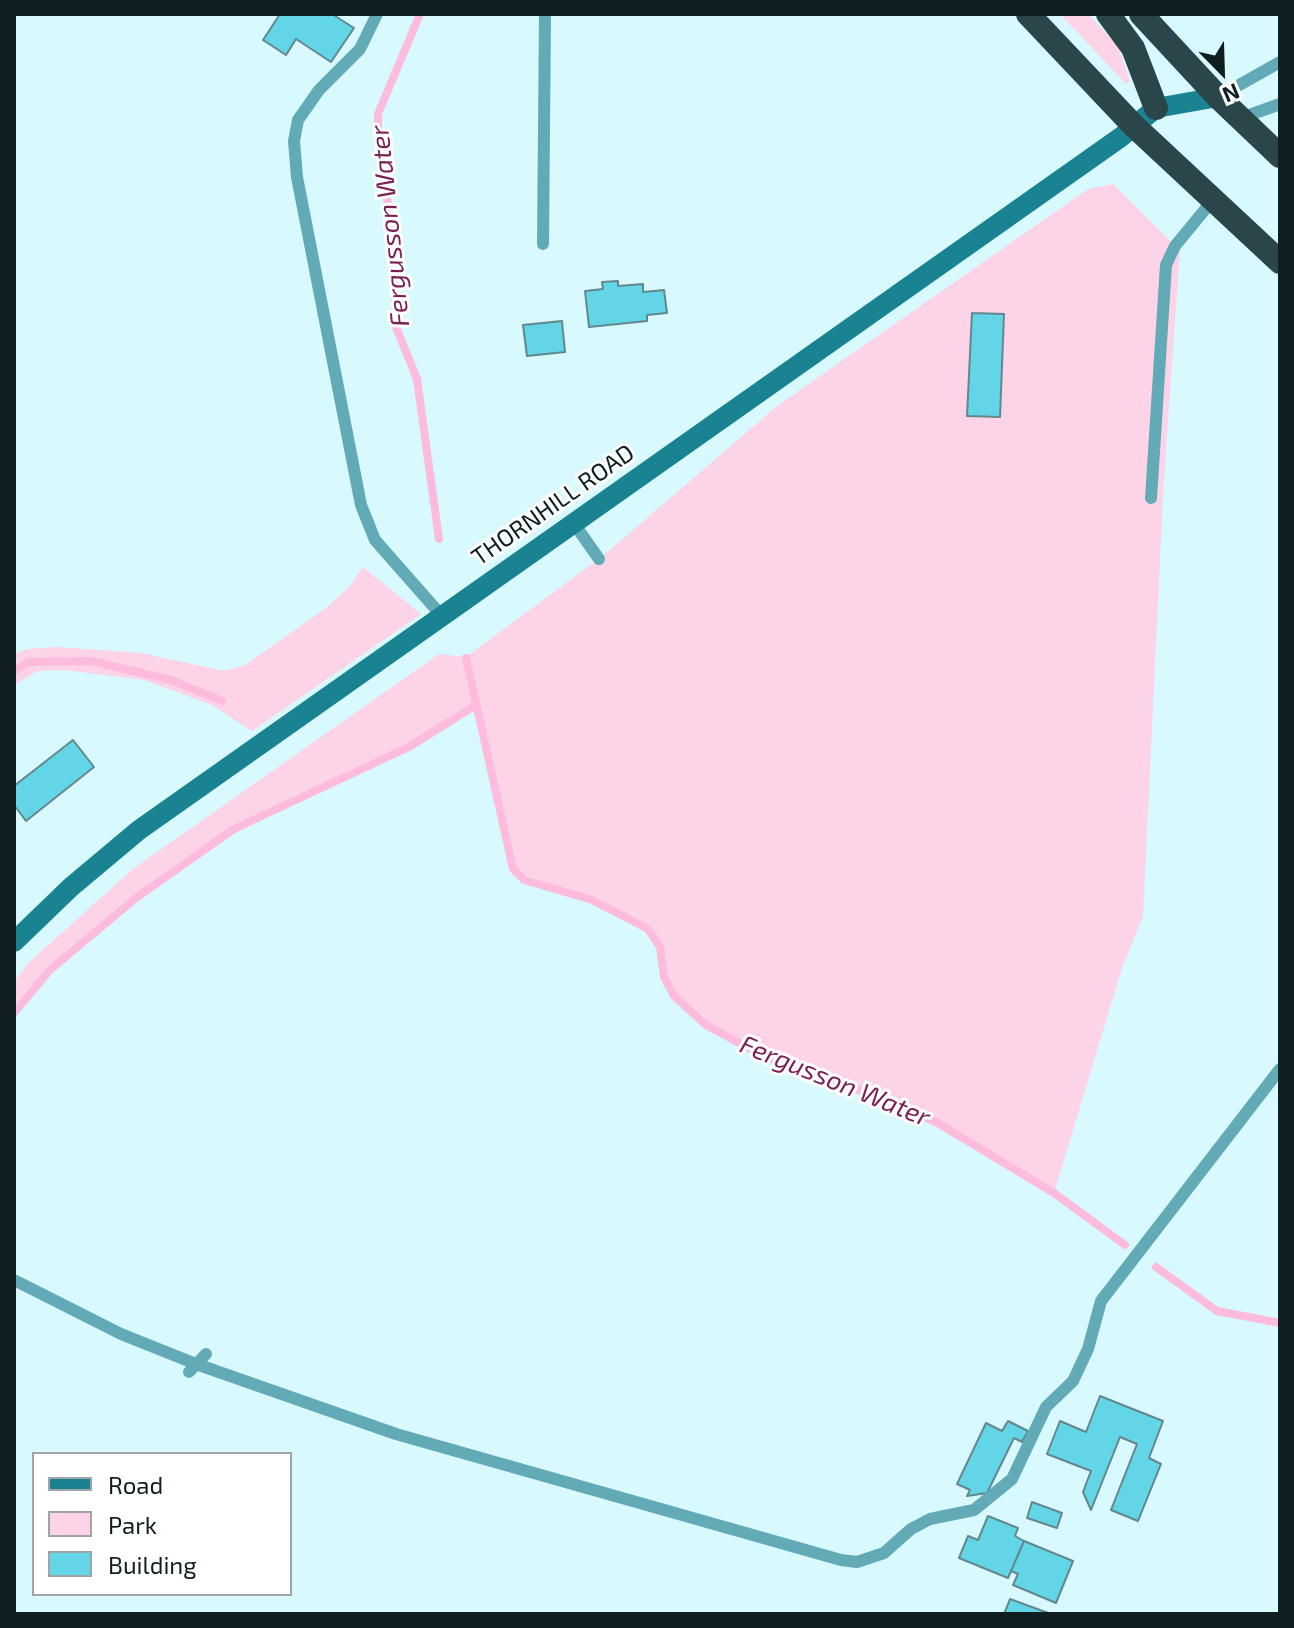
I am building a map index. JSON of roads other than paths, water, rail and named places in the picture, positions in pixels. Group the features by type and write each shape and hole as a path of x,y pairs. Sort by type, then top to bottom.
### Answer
{"highway":[{"path":"1028,14 1133,125 1280,262"},
{"path":"1108,14 1133,48 1156,108"},
{"path":"1141,14 1218,97 1280,156"}],"street":[{"path":"1156,108 1218,97"},
{"name":"THORNHILL ROAD","path":"14,942 71,887 139,830 1121,137 1156,108"}],"lane":[{"path":"377,14 360,49 319,90 298,120 294,141 297,177 361,505 375,540 441,615"},
{"path":"543,244 545,14"},
{"path":"1218,97 1280,62"},
{"path":"1241,118 1280,104"},
{"path":"1151,498 1166,265 1175,246 1212,201"},
{"path":"573,522 599,559"},
{"path":"14,1280 192,1368 396,1434 841,1560 874,1558 930,1519 974,1510 1012,1479 1046,1407 1073,1381 1088,1349 1101,1301 1280,1069"},
{"path":"192,1368 206,1354"}],"waterway":[{"name":"Fergusson Water","path":"420,14 378,114 378,133 392,233 396,327 417,379 439,539"},
{"name":"Fergusson Water","path":"466,658 513,869 524,880 592,900 648,929 660,947 664,977 674,996 706,1025 767,1058 799,1066 936,1122 1054,1193 1125,1245"},
{"path":"14,671 28,662 91,661 171,680 222,701"},
{"path":"14,1013 50,970 136,898 234,829 409,747 476,705"},
{"name":"Fergusson Water","path":"1156,1267 1217,1311 1280,1323"}]}
